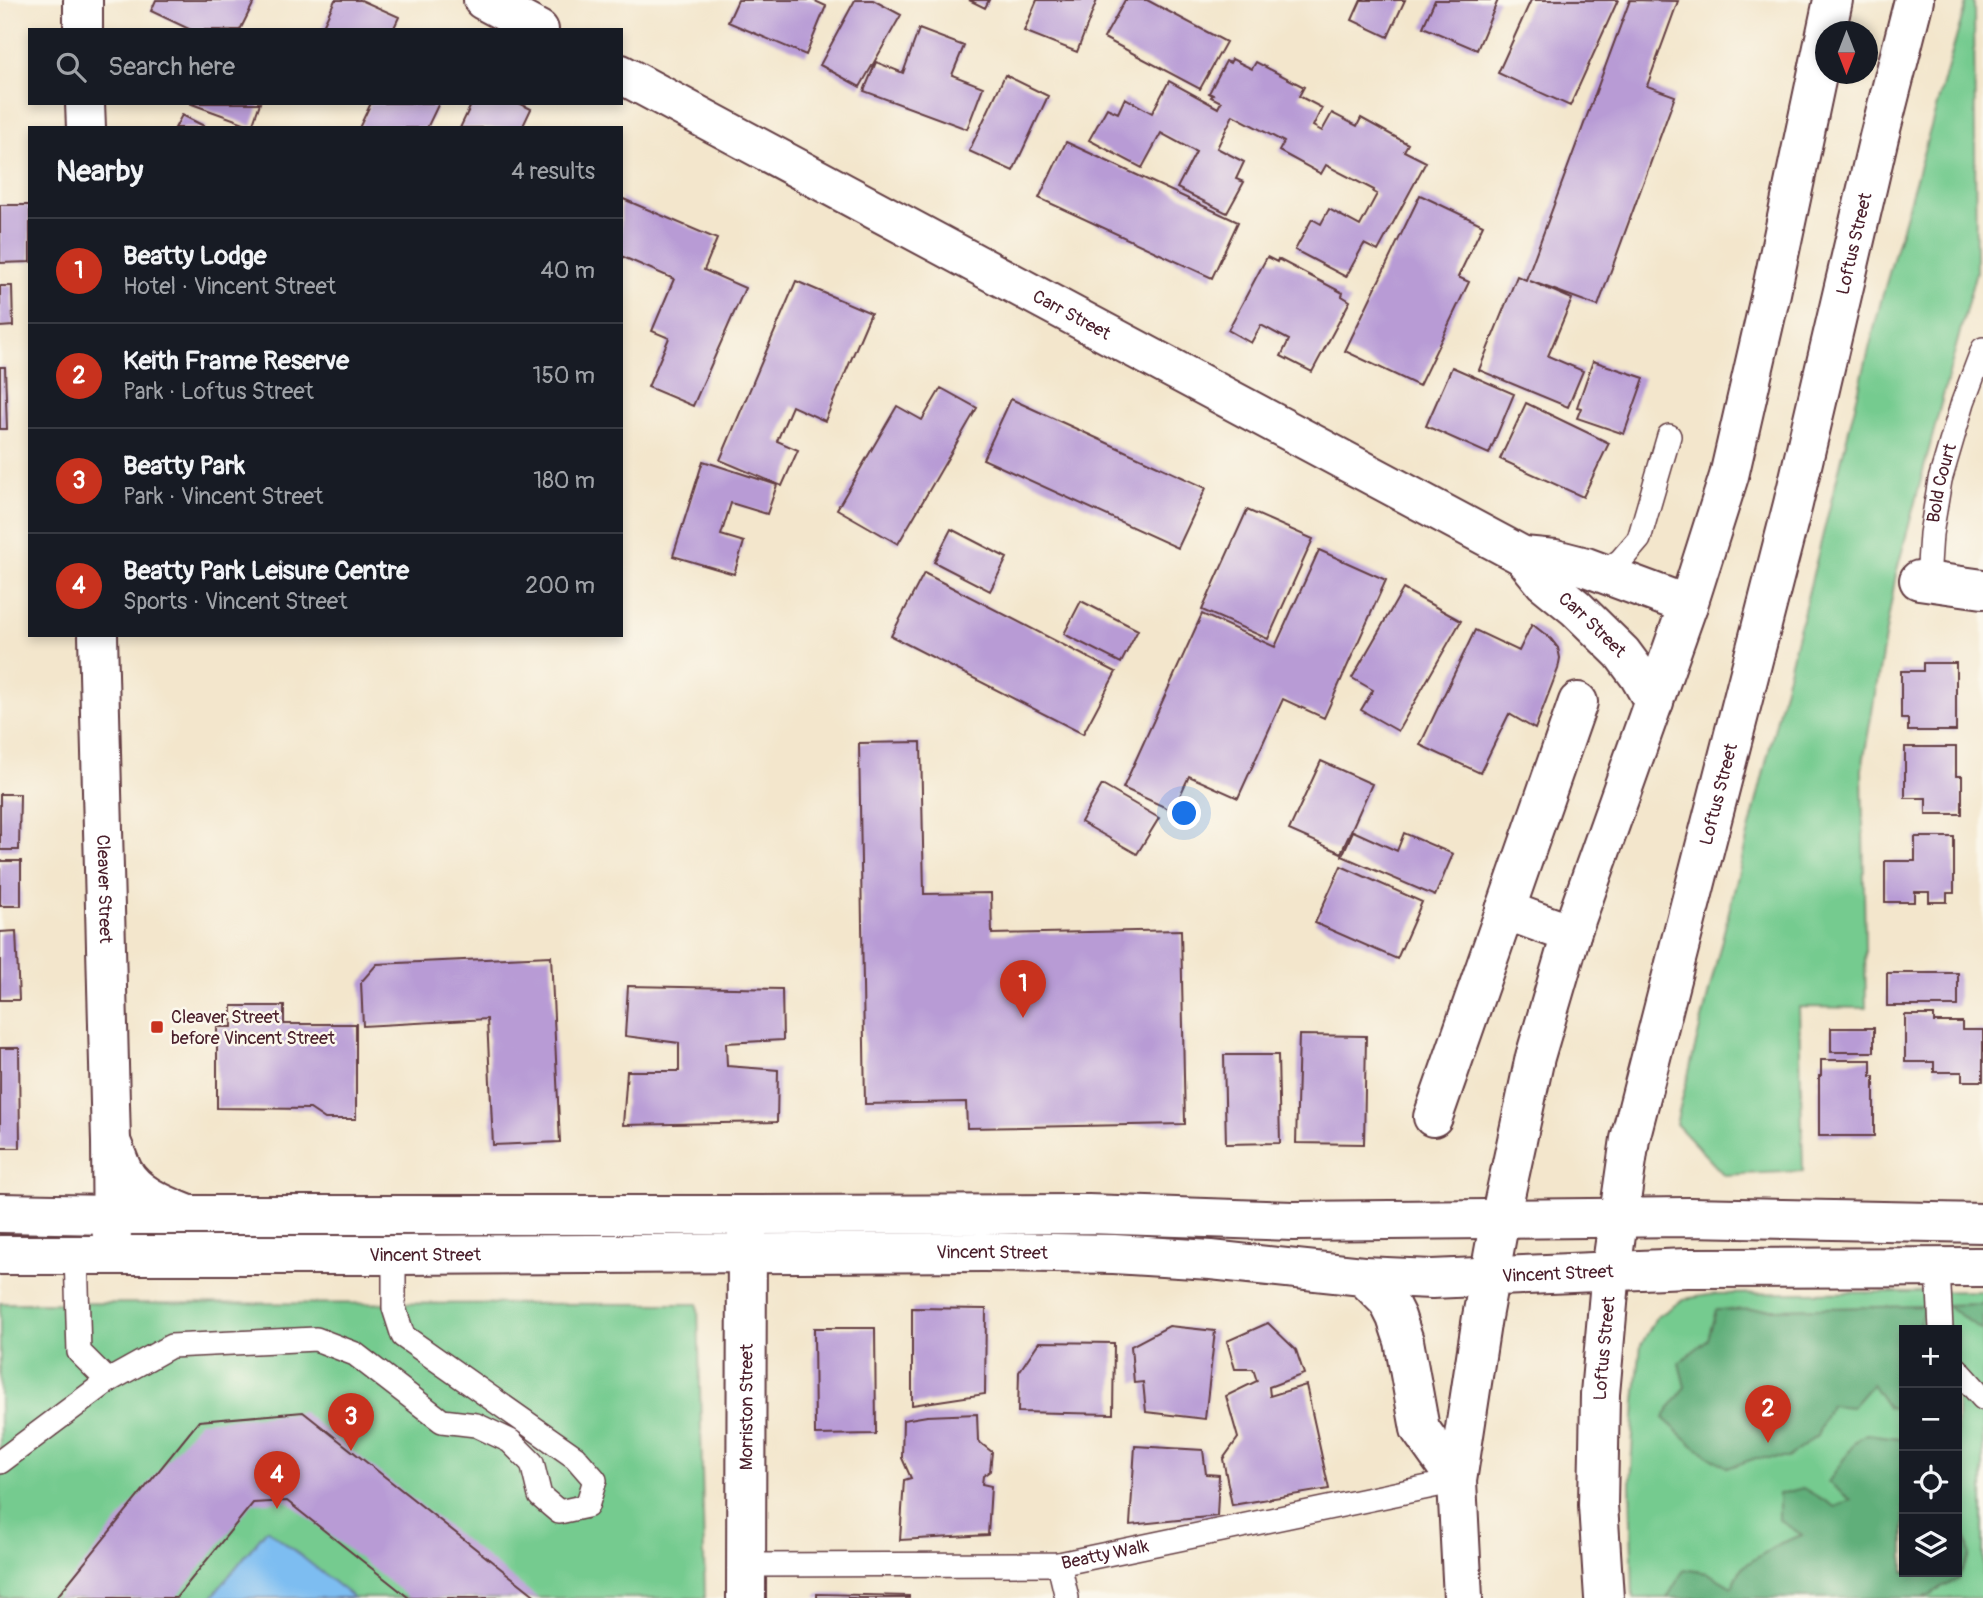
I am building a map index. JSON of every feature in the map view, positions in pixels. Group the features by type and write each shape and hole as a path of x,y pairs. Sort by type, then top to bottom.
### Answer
{"main road":[{"path":"83,0 83,28"},
{"path":"483,0 535,28"},
{"path":"1463,1598 1457,1481 1500,1219 1535,1057 1571,934 1688,605 1729,475 1771,293 1833,0"},
{"name":"Loftus Street","path":"1604,1598 1598,1505 1600,1394 1611,1270 1630,1139 1793,504 1914,0"},
{"name":"Carr Street","path":"623,75 1523,556 1555,559 1603,573 1688,605"},
{"path":"85,105 86,126"},
{"name":"Carr Street","path":"1523,556 1544,582 1576,608 1622,653 1654,702"},
{"path":"1923,580 1983,589"},
{"name":"Cleaver Street","path":"94,1255 111,1215 99,637"},
{"path":"1433,1117 1578,702"},
{"path":"1505,910 1571,934"},
{"name":"Cleaver Street","path":"111,1143 124,1174 139,1188 155,1201 189,1215"},
{"path":"0,1213 1088,1213 1294,1221 1689,1217 1983,1223"},
{"name":"Morriston Street","path":"746,1582 747,1215"},
{"name":"Vincent Street","path":"0,1255 984,1252 1114,1254 1211,1260 1363,1276 1432,1279 1611,1270 1983,1267"},
{"path":"1363,1276 1388,1301 1396,1317 1404,1341 1420,1429 1457,1481"}],"lane":[{"name":"Bold Court","path":"1923,580 1940,480 1963,402 1983,349"},
{"path":"1603,573 1621,560 1639,540 1669,436"},
{"path":"94,1255 79,1352 108,1381"},
{"path":"0,1462 108,1381 171,1346 316,1339 355,1354 442,1421 476,1425 510,1441 532,1463 540,1496 559,1512 587,1506 595,1480 575,1457 403,1336 394,1308 394,1255"},
{"path":"1938,1267 1941,1325"},
{"path":"1962,1375 1983,1398"},
{"name":"Beatty Walk","path":"746,1582 1059,1564 1457,1481"},
{"path":"1059,1564 1067,1598"}],"green space":[{"path":"1967,0 1974,0 1976,271 1896,574 1862,769 1866,1008 1799,1007 1803,1171 1724,1175 1676,1124 1881,301"},
{"path":"1983,1291 1983,1598 1633,1598 1630,1484 1641,1345 1656,1318 1684,1299 1715,1294"},
{"path":"0,1303 698,1304 705,1598 0,1598"},
{"path":"1983,1304 1983,1331 1946,1305"},
{"path":"1924,1306 1920,1325 1899,1325 1899,1409 1888,1407 1872,1384 1852,1407 1830,1405 1817,1436 1787,1458 1756,1458 1728,1468 1694,1446 1663,1418 1685,1387 1679,1363 1708,1339 1716,1310"},
{"path":"1866,1434 1899,1438 1899,1577 1959,1577 1958,1579 1923,1598 1667,1598 1684,1569 1708,1573 1732,1587 1742,1567 1781,1543 1802,1535 1779,1520 1779,1494 1803,1488 1835,1507 1851,1500 1828,1482 1856,1441"},
{"path":"1962,1520 1970,1555 1962,1571"}],"water":[{"path":"267,1529 354,1598 211,1598"}],"building":[{"path":"156,0 255,0 241,28 187,28 151,11"},
{"path":"335,0 361,0 399,17 394,28 322,28"},
{"path":"738,0 813,0 826,6 806,55 728,22"},
{"path":"855,0 873,0 901,15 860,87 820,65"},
{"path":"969,0 989,0 985,8"},
{"path":"1037,0 1097,0 1077,52 1024,31"},
{"path":"1125,0 1147,0 1226,42 1200,89 1104,38"},
{"path":"1361,0 1405,0 1388,37 1352,20"},
{"path":"1435,0 1498,0 1477,50 1423,27"},
{"path":"1531,0 1618,0 1570,106 1498,73"},
{"path":"1630,0 1678,1 1647,86 1675,96 1598,306 1530,281 1572,299 1548,356 1583,371 1568,407 1479,370 1517,276 1526,280"},
{"path":"919,29 964,46 952,75 983,87 967,129 864,91 876,62 903,73"},
{"path":"1232,59 1252,69 1256,62 1304,87 1299,96 1322,108 1313,126 1322,131 1332,113 1357,126 1361,118 1408,144 1404,151 1426,162 1378,251 1364,244 1346,277 1295,250 1312,219 1321,224 1329,209 1360,226 1377,194 1326,165 1321,174 1279,151 1284,142 1233,115 1217,148 1244,162 1236,179 1244,182 1227,213 1177,188 1196,152 1161,133 1142,168 1089,140 1107,108 1118,113 1125,98 1152,113 1169,81 1218,108 1221,102 1209,93 1226,61 1230,63"},
{"path":"1005,75 1048,96 1013,171 969,151"},
{"path":"194,105 259,105 252,126"},
{"path":"370,105 438,105 428,126 360,126"},
{"path":"471,105 523,105 531,109 523,126 461,126"},
{"path":"182,115 204,126 176,126"},
{"path":"1066,142 1238,222 1212,278 1039,198"},
{"path":"1420,195 1483,225 1458,277 1469,282 1419,386 1345,351"},
{"path":"623,199 717,239 704,270 745,288 693,406 648,387 669,338 652,331 674,279 623,257"},
{"path":"0,205 28,205 28,262 0,263"},
{"path":"1267,257 1277,262 1278,259 1343,293 1342,296 1350,301 1312,372 1281,356 1289,340 1261,325 1251,343 1228,330"},
{"path":"796,281 871,313 825,421 792,406 777,441 798,450 782,486 720,460"},
{"path":"0,286 12,286 13,326 0,327"},
{"path":"1593,361 1644,378 1624,434 1577,418 1581,408 1577,407"},
{"path":"0,367 5,367 7,429 0,429"},
{"path":"1452,367 1514,394 1489,454 1426,426"},
{"path":"941,388 977,408 898,544 837,509 897,406 922,420"},
{"path":"1011,399 1206,488 1178,548 983,459"},
{"path":"1526,403 1609,443 1583,497 1500,459"},
{"path":"703,461 777,485 767,514 731,503 721,535 744,542 734,574 673,556"},
{"path":"1247,510 1313,539 1268,639 1202,610"},
{"path":"951,529 1007,558 990,591 934,562"},
{"path":"1319,550 1386,580 1324,718 1283,699 1238,798 1189,776 1173,811 1123,788 1202,614 1275,647"},
{"path":"924,573 1116,672 1083,734 891,636"},
{"path":"1403,589 1461,621 1398,731 1361,710 1373,690 1352,678"},
{"path":"1081,601 1138,630 1121,663 1064,634"},
{"path":"1532,624 1551,639 1558,648 1560,658 1535,729 1509,714 1480,773 1420,745 1475,630 1519,651"},
{"path":"1923,663 1956,663 1956,731 1908,731 1908,719 1901,719 1901,671 1923,671"},
{"path":"921,742 924,894 991,893 992,934 1181,930 1185,1124 967,1128 966,1102 865,1104 859,743"},
{"path":"1905,747 1956,747 1956,776 1962,776 1962,814 1926,814 1926,798 1905,798"},
{"path":"1321,761 1372,784 1341,853 1289,830"},
{"path":"1102,785 1159,818 1137,854 1081,822"},
{"path":"0,794 20,794 19,850 0,850"},
{"path":"1353,831 1397,851 1404,833 1453,854 1435,896 1342,856"},
{"path":"1915,837 1954,837 1954,893 1947,893 1947,902 1929,902 1929,892 1915,892 1915,902 1885,902 1885,861 1915,861"},
{"path":"0,861 21,861 21,906 0,906"},
{"path":"1341,866 1422,902 1397,959 1315,923"},
{"path":"16,931 19,1000 0,1000 0,932"},
{"path":"551,956 560,1142 493,1145 487,1019 363,1026 361,982 377,964"},
{"path":"1887,973 1958,973 1958,1006 1887,1006"},
{"path":"628,986 782,989 783,1040 726,1043 727,1066 778,1070 777,1122 623,1125 627,1071 679,1071 679,1043 625,1036"},
{"path":"232,1006 284,1006 284,1024 356,1024 356,1119 325,1119 310,1109 217,1108 217,1027 232,1027"},
{"path":"1905,1015 1934,1015 1934,1022 1962,1022 1962,1030 1983,1030 1983,1081 1962,1081 1962,1072 1934,1072 1934,1062 1905,1062"},
{"path":"1831,1028 1874,1028 1874,1052 1831,1052"},
{"path":"1299,1035 1366,1036 1364,1144 1296,1143"},
{"path":"0,1048 19,1048 20,1148 0,1148"},
{"path":"1224,1055 1278,1055 1280,1143 1226,1144"},
{"path":"1821,1060 1871,1060 1871,1076 1874,1076 1874,1136 1819,1136"},
{"path":"912,1308 986,1309 985,1394 912,1405"},
{"path":"1268,1323 1296,1350 1304,1374 1269,1387 1270,1396 1306,1385 1329,1489 1232,1505 1223,1459 1238,1438 1226,1396 1257,1381 1253,1369 1235,1369 1227,1341"},
{"path":"1169,1326 1215,1331 1205,1419 1146,1412 1143,1382 1134,1383 1131,1346"},
{"path":"814,1328 875,1328 876,1434 815,1435"},
{"path":"1039,1342 1114,1343 1113,1414 1018,1412 1019,1372"},
{"path":"303,1412 538,1598 409,1598 287,1501 253,1503 176,1598 56,1598 199,1421"},
{"path":"977,1414 978,1441 992,1452 990,1471 983,1476 982,1484 991,1486 988,1535 900,1540 904,1480 911,1478 902,1458 903,1420"},
{"path":"1135,1446 1203,1450 1206,1474 1219,1475 1217,1516 1130,1525"},
{"path":"817,1594 909,1596 909,1598 817,1598"}],"place":[{"name":"Beatty Lodge","path":"1023,1018"},
{"name":"Cleaver Street before Vincent Street","path":"157,1027"},
{"name":"Keith Frame Reserve","path":"1768,1443"},
{"name":"Beatty Park","path":"351,1451"},
{"name":"Beatty Park Leisure Centre","path":"277,1509"}]}
